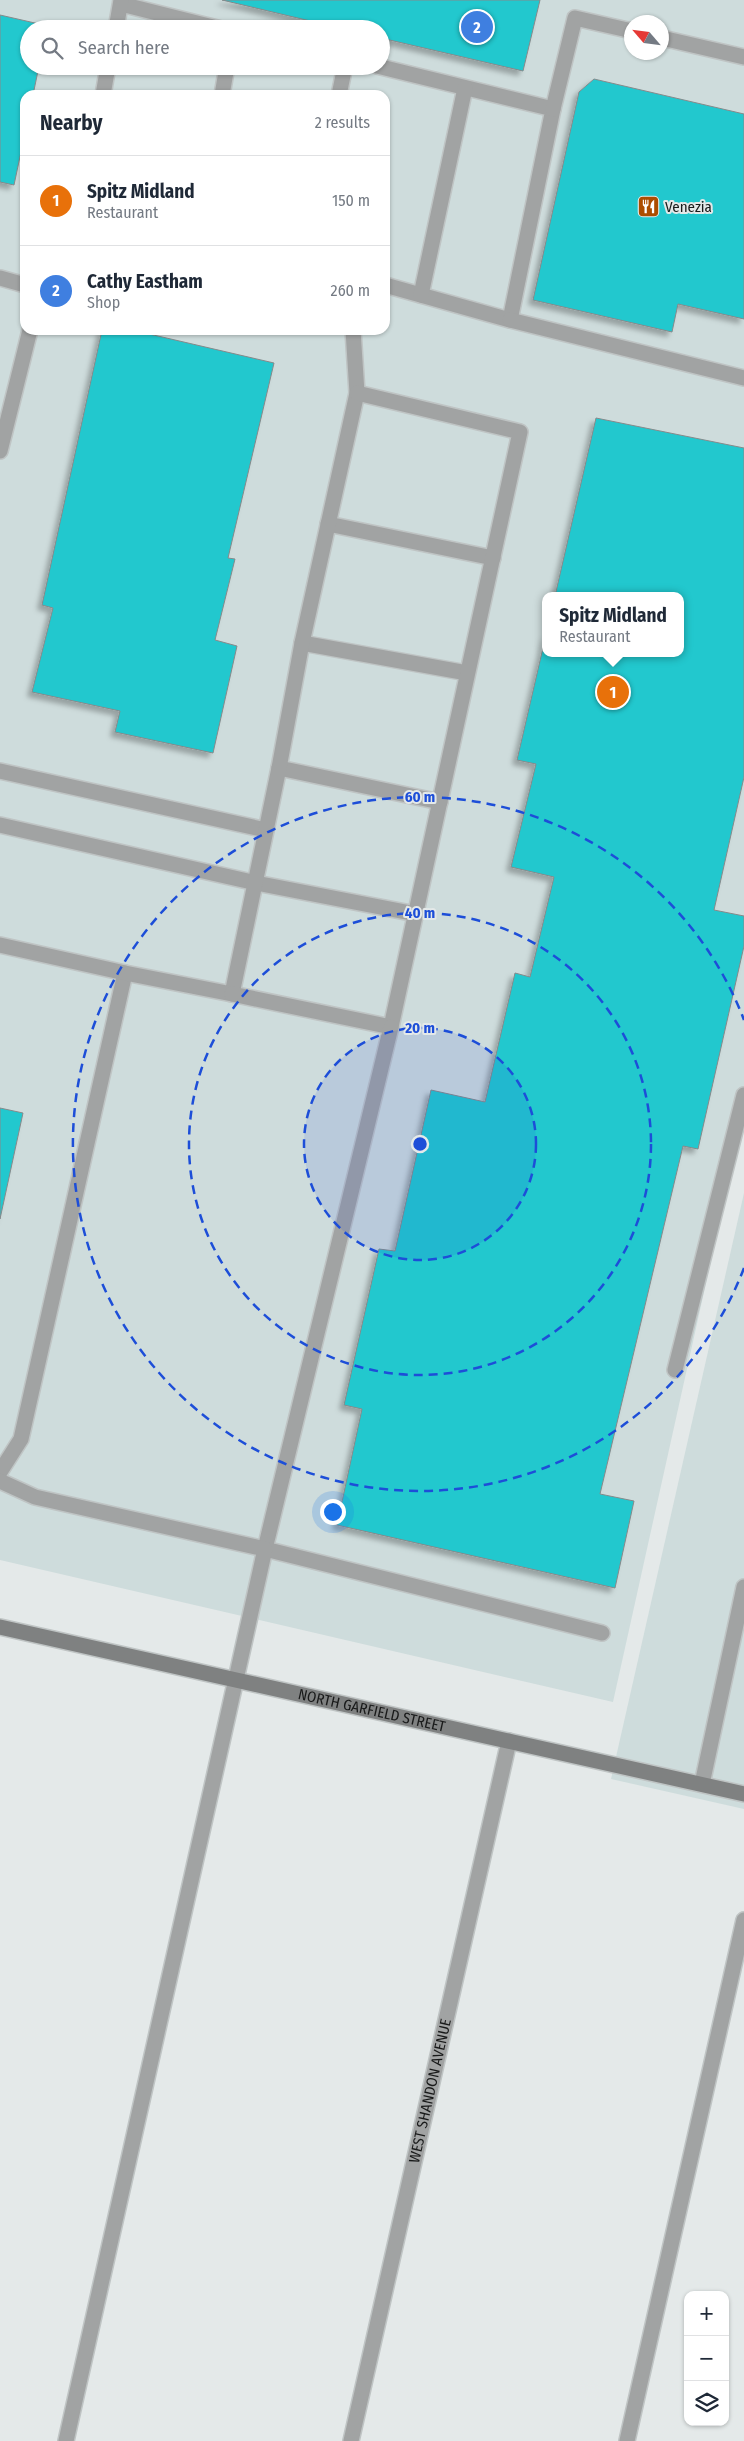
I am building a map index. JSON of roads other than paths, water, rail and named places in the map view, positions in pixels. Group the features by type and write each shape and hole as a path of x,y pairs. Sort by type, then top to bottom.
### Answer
{"main road":[{"name":"NORTH GARFIELD STREET","path":"0,1627 744,1794"}],"street":[{"path":"118,20 121,2 188,20"},
{"path":"510,320 552,109 575,18 624,29"},
{"path":"669,40 744,57"},
{"path":"390,69 552,109"},
{"path":"104,90 106,75"},
{"path":"223,90 225,75"},
{"path":"340,90 343,75"},
{"path":"421,295 465,88"},
{"path":"0,278 20,284"},
{"path":"390,286 510,320 744,378"},
{"path":"0,451 29,335"},
{"path":"232,994 279,768 302,643 356,393 353,335"},
{"path":"66,2441 265,1549 392,1027 520,432 356,393"},
{"path":"328,524 493,558"},
{"path":"302,643 468,674"},
{"path":"279,768 440,802"},
{"path":"0,771 266,830"},
{"path":"0,825 256,883 416,914"},
{"path":"0,945 125,973 392,1027"},
{"path":"0,1472 21,1438 125,973"},
{"path":"675,1370 744,1095"},
{"path":"0,1481 35,1497 265,1549 602,1633"},
{"path":"702,1784 744,1587"},
{"name":"WEST SHANDON AVENUE","path":"351,2441 509,1741"},
{"path":"627,2441 744,1920"}],"place":[{"name":"Cathy Eastham","path":"477,27"},
{"name":"Venezia","path":"649,207"},
{"name":"Spitz Midland","path":"613,692"}]}
